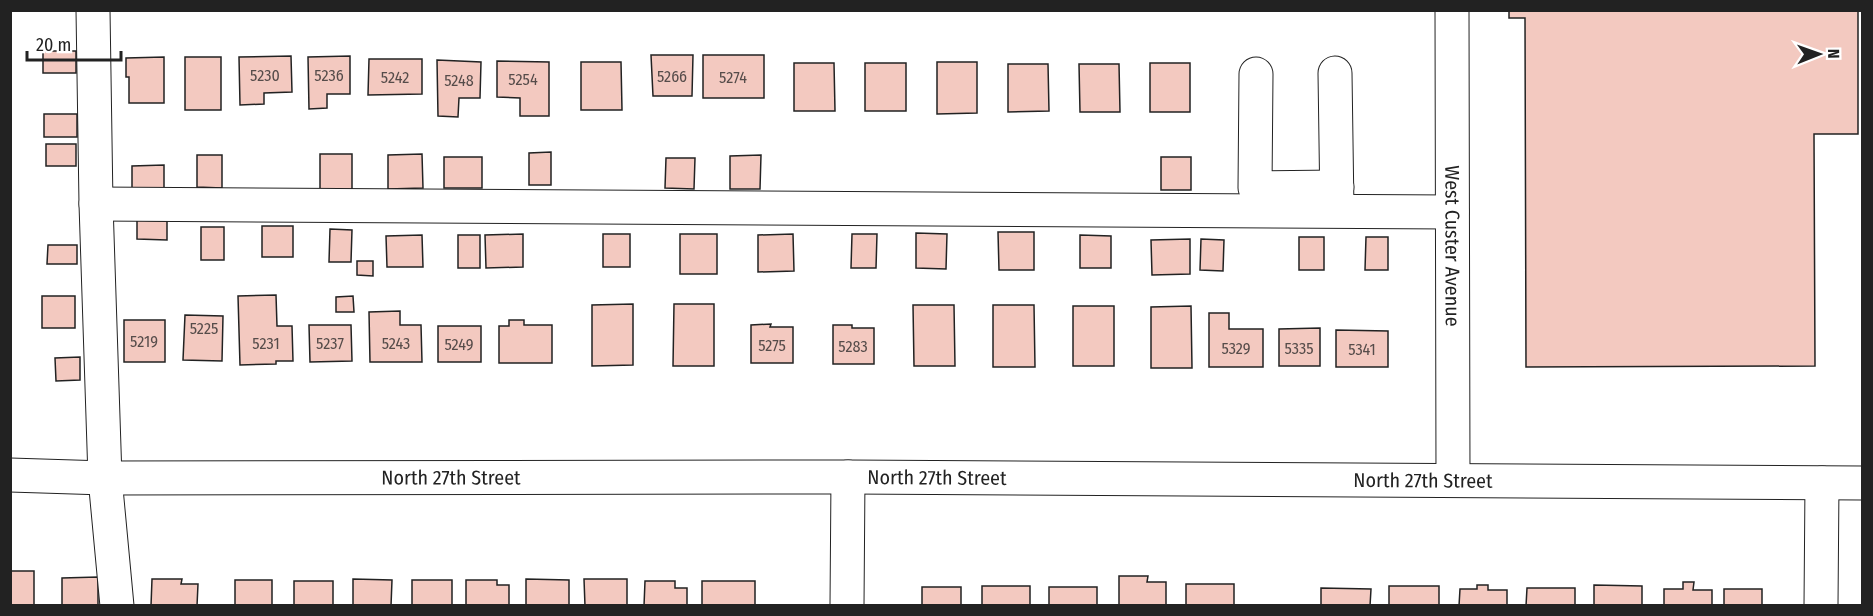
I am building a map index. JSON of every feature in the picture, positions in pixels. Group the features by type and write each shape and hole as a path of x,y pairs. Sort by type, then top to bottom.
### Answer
{"street":[{"path":"93,10 96,204 105,478 117,606"},
{"name":"West Custer Avenue","path":"1452,10 1453,480"},
{"path":"1335,73 1337,199"},
{"path":"1255,199 1256,74"},
{"path":"96,204 1337,199 1452,212"},
{"name":"North 27th Street","path":"10,475 105,478 848,477 1863,483"},
{"path":"847,606 848,477"},
{"path":"1821,606 1822,483"}],"building":[{"path":"1509,10 1858,10 1858,134 1814,134 1815,366 1526,367 1525,18 1509,18"},
{"path":"43,51 76,51 76,73 43,73"},
{"path":"651,55 693,55 692,96 653,96"},
{"path":"703,55 764,55 764,98 703,98"},
{"path":"291,56 292,92 264,93 264,104 240,105 239,57"},
{"path":"350,56 350,94 327,94 327,108 309,109 308,57"},
{"path":"164,57 164,103 129,103 126,58"},
{"path":"185,57 221,57 221,110 185,110"},
{"path":"369,59 422,59 422,94 368,95"},
{"path":"437,60 481,62 480,98 459,98 458,117 438,116"},
{"path":"497,61 549,62 549,116 520,116 520,98 497,97"},
{"path":"581,62 621,62 622,110 581,110"},
{"path":"937,62 977,62 977,113 937,114"},
{"path":"794,63 834,63 835,111 794,111"},
{"path":"865,63 906,63 906,111 865,111"},
{"path":"1150,63 1190,63 1190,112 1150,112"},
{"path":"1008,64 1048,64 1049,111 1008,112"},
{"path":"1079,64 1119,64 1120,112 1080,112"},
{"path":"44,114 77,114 77,137 44,137"},
{"path":"46,144 76,144 76,166 46,166"},
{"path":"551,152 551,185 529,185 529,153"},
{"path":"320,154 352,154 352,190 320,189"},
{"path":"422,154 423,188 388,189 388,155"},
{"path":"197,155 222,155 222,188 197,187"},
{"path":"761,155 760,189 730,189 730,156"},
{"path":"444,157 482,157 482,188 444,188"},
{"path":"1161,157 1191,157 1191,190 1161,190"},
{"path":"666,158 695,158 694,189 665,188"},
{"path":"164,165 164,188 132,188 132,166"},
{"path":"137,220 167,221 167,240 137,239"},
{"path":"262,226 293,226 293,257 262,257"},
{"path":"201,227 224,227 224,260 201,260"},
{"path":"330,229 352,230 351,262 329,262"},
{"path":"998,232 1034,232 1034,270 999,270"},
{"path":"916,233 947,234 946,269 916,268"},
{"path":"523,234 523,267 486,268 485,235"},
{"path":"603,234 630,234 630,267 603,267"},
{"path":"680,234 717,234 717,274 680,274"},
{"path":"793,234 794,271 758,272 758,235"},
{"path":"852,234 877,234 876,268 851,268"},
{"path":"422,235 423,267 387,267 386,236"},
{"path":"458,235 480,235 480,268 458,268"},
{"path":"1080,235 1111,236 1111,268 1080,268"},
{"path":"1299,237 1324,237 1324,270 1299,270"},
{"path":"1366,237 1388,237 1388,270 1365,270"},
{"path":"1190,239 1190,274 1152,275 1151,240"},
{"path":"1201,239 1224,240 1223,271 1200,270"},
{"path":"48,245 77,245 77,264 47,264"},
{"path":"357,261 373,261 373,276 357,275"},
{"path":"276,295 277,326 292,326 293,361 240,365 238,296"},
{"path":"42,296 75,296 75,328 42,328"},
{"path":"353,296 354,312 336,312 336,297"},
{"path":"633,304 633,365 592,366 592,305"},
{"path":"674,304 714,304 714,366 673,366"},
{"path":"913,305 954,305 955,366 914,366"},
{"path":"993,305 1034,305 1035,367 993,367"},
{"path":"1073,306 1114,306 1114,366 1073,366"},
{"path":"1191,306 1192,368 1151,368 1151,307"},
{"path":"400,311 400,325 421,325 422,362 370,362 369,312"},
{"path":"1209,313 1229,313 1229,329 1263,329 1263,367 1209,367"},
{"path":"185,315 223,316 222,361 183,360"},
{"path":"124,320 165,320 165,362 124,362"},
{"path":"509,320 524,320 524,325 552,325 552,363 499,363 499,326 509,326"},
{"path":"771,324 770,327 793,327 793,363 751,363 751,325"},
{"path":"309,325 351,325 352,361 310,362"},
{"path":"833,325 874,328 874,364 833,364"},
{"path":"438,326 481,326 481,362 438,362"},
{"path":"1320,328 1320,366 1279,366 1279,329"},
{"path":"1336,330 1388,331 1388,367 1336,367"},
{"path":"80,357 80,380 56,381 55,358"},
{"path":"10,571 34,571 34,606 10,606"},
{"path":"1119,576 1148,576 1147,582 1166,582 1166,606 1119,606"},
{"path":"98,577 98,606 62,606 62,578"},
{"path":"152,579 182,579 181,584 198,584 197,606 151,606"},
{"path":"353,579 392,580 391,606 353,606"},
{"path":"526,579 569,580 569,606 526,606"},
{"path":"584,579 627,579 627,606 585,606"},
{"path":"235,580 272,580 272,606 235,606"},
{"path":"412,580 452,580 452,606 412,606"},
{"path":"466,580 497,580 497,585 509,585 509,606 466,606"},
{"path":"294,581 333,581 333,606 294,606"},
{"path":"645,581 675,581 675,588 687,588 687,606 644,606"},
{"path":"702,581 755,581 755,606 702,606"},
{"path":"1683,582 1694,582 1693,590 1712,590 1712,606 1664,606 1664,589 1683,589"},
{"path":"1186,584 1234,584 1234,606 1186,606"},
{"path":"1477,585 1488,585 1488,590 1507,590 1507,606 1459,606 1460,589 1477,589"},
{"path":"1594,585 1642,586 1642,606 1594,606"},
{"path":"982,586 1030,586 1030,606 982,606"},
{"path":"1389,586 1439,586 1439,606 1389,606"},
{"path":"922,587 961,587 961,606 922,606"},
{"path":"1049,587 1097,587 1097,606 1049,606"},
{"path":"1321,588 1371,589 1370,606 1321,606"},
{"path":"1527,588 1575,588 1575,606 1526,606"},
{"path":"1724,589 1762,589 1762,606 1724,606"}]}
